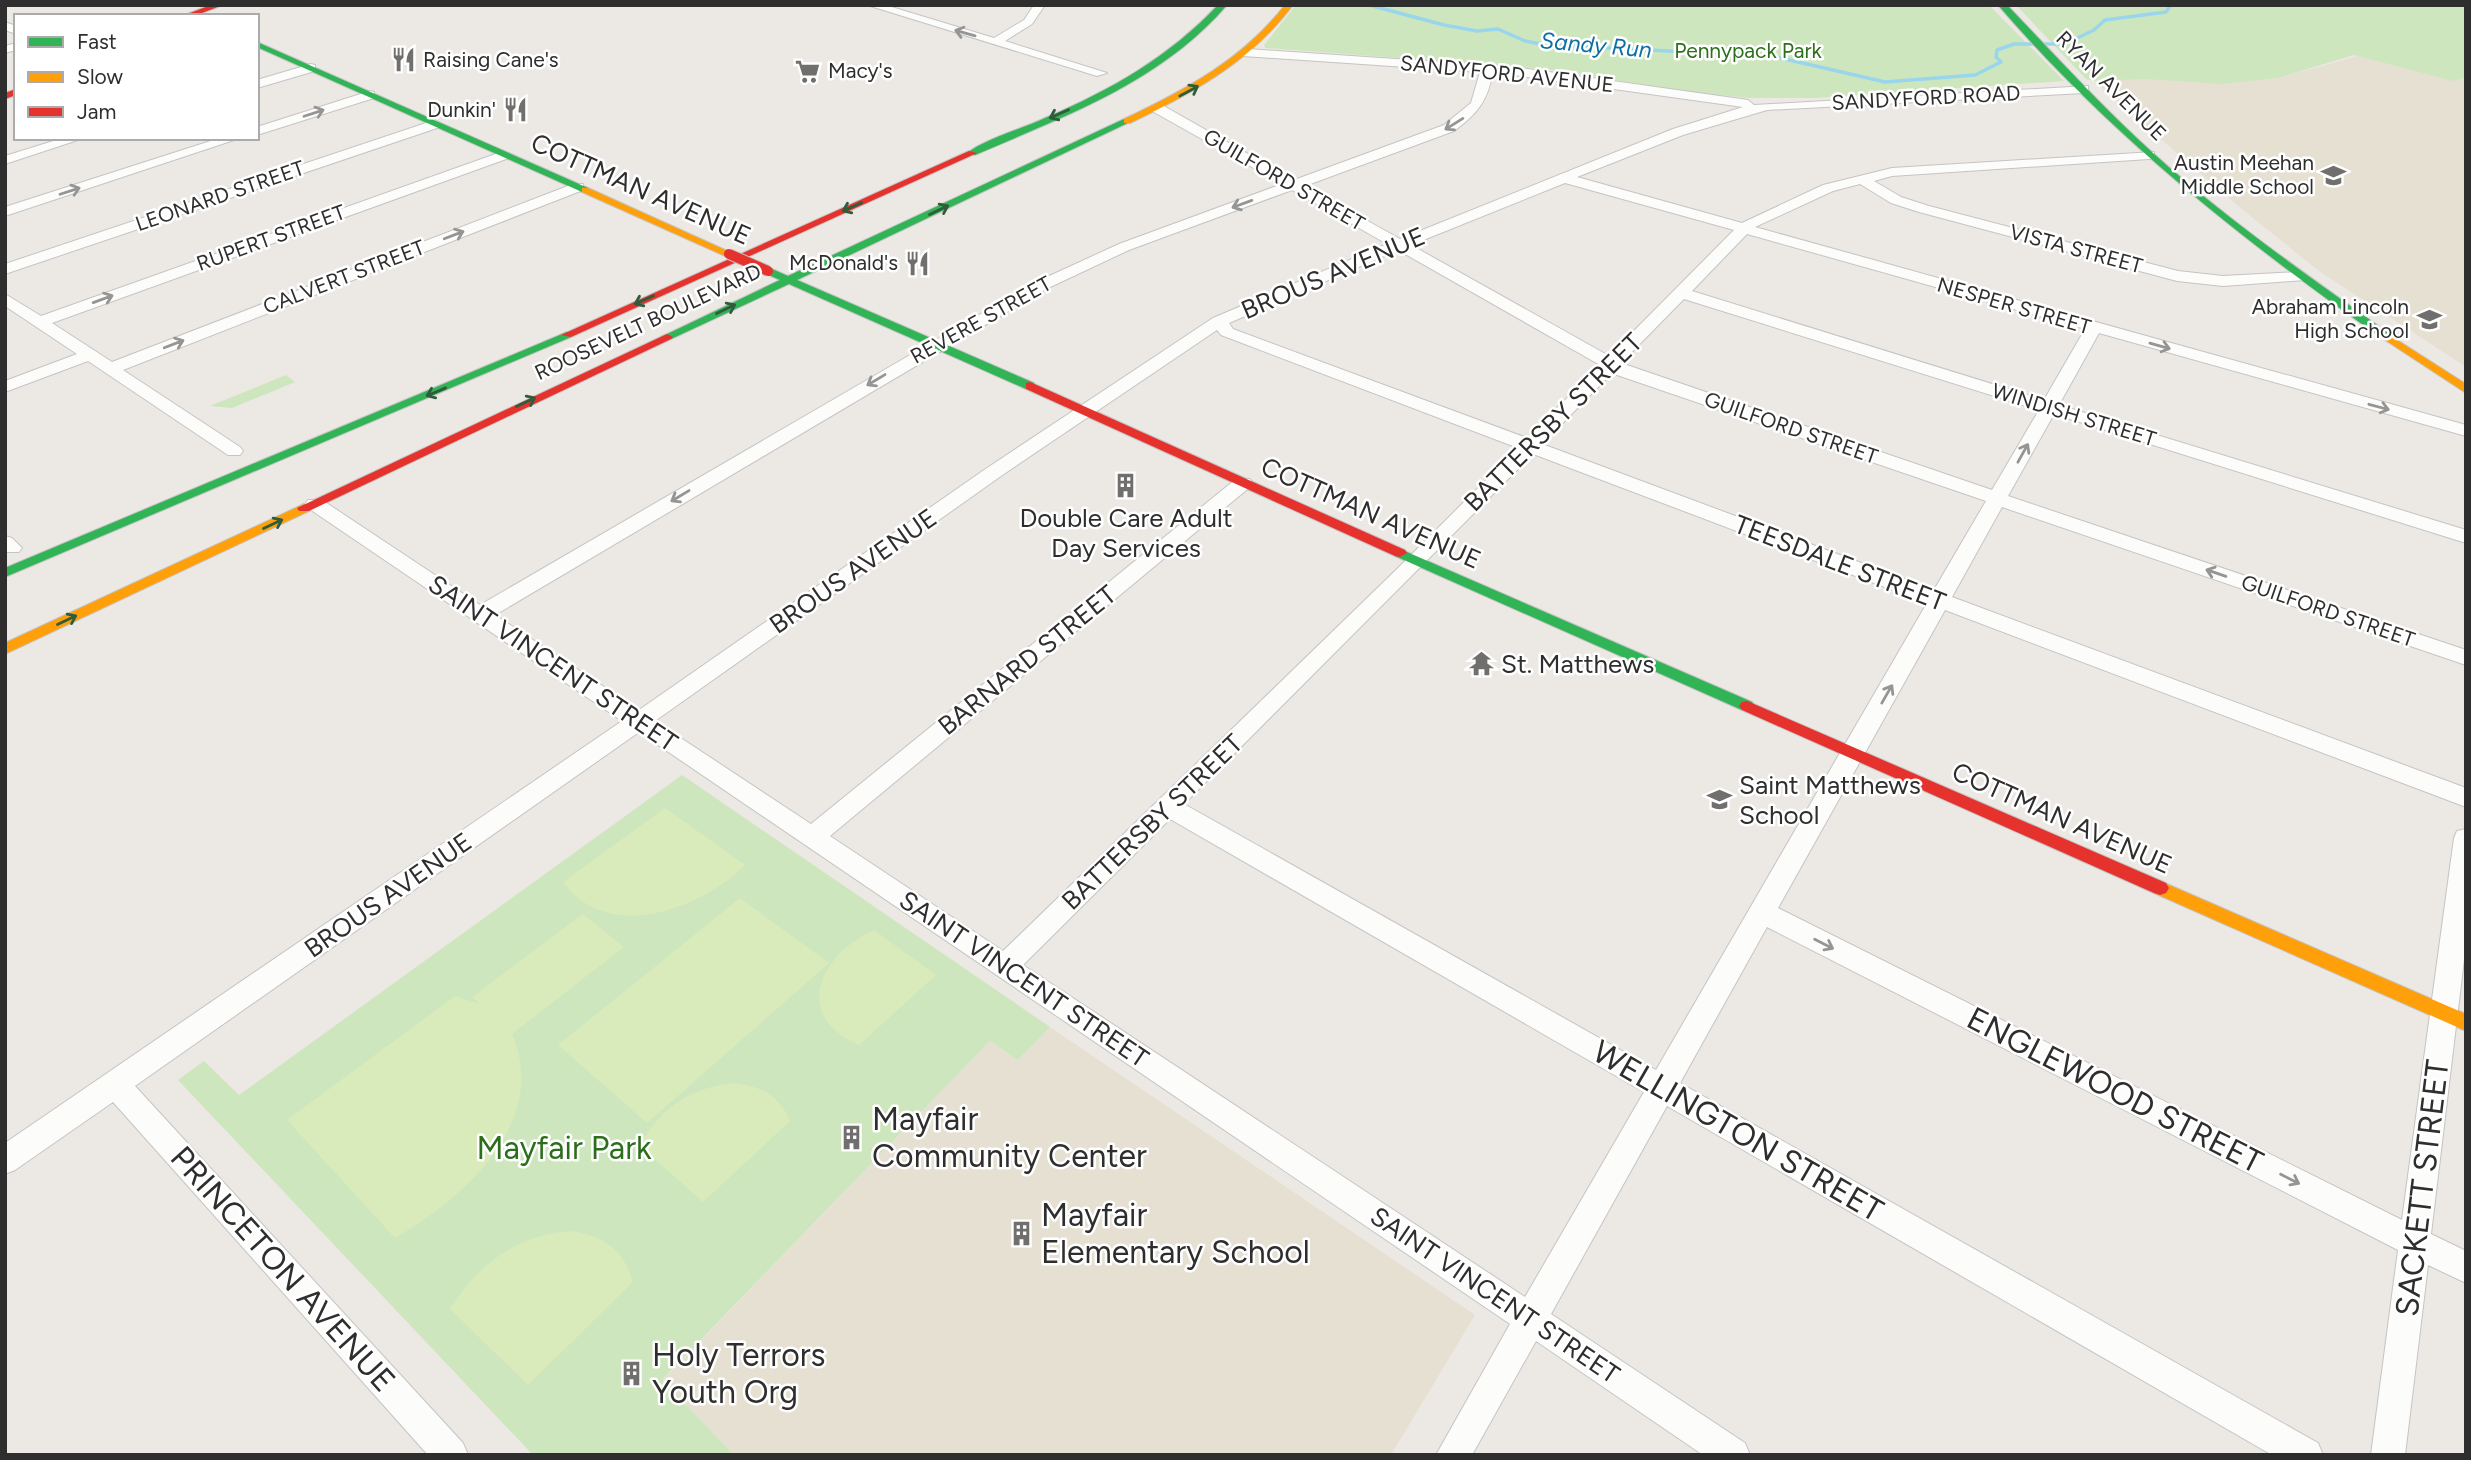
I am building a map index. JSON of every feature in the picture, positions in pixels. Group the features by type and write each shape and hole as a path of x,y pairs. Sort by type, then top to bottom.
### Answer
{"main road":[{"path":"172,5 189,14"},
{"path":"194,14 219,5"},
{"name":"ROOSEVELT BOULEVARD","path":"5,573 569,334 1096,98 1163,60 1199,32 1223,5"},
{"name":"ROOSEVELT BOULEVARD","path":"5,649 315,504 419,452 1157,108 1199,86 1247,52 1275,26 1289,5"},
{"name":"RYAN AVENUE","path":"2002,5 2150,155 2300,277 2466,389"},
{"name":"COTTMAN AVENUE","path":"259,45 1087,411 1415,560 2455,1018"},
{"path":"1062,96 1163,60"},
{"path":"1083,82 1117,65"},
{"name":"ROOSEVELT BOULEVARD","path":"657,313 1150,88"},
{"name":"ROOSEVELT BOULEVARD","path":"687,254 732,236"},
{"path":"266,507 419,452"},
{"path":"8,547 31,540"}],"street":[{"path":"872,5 1101,73"},
{"path":"995,41 1028,22 1040,5"},
{"name":"SANDYFORD AVENUE","path":"1247,52 1546,74 1676,95 1767,106"},
{"path":"259,83 311,68"},
{"name":"REVERE STREET","path":"480,614 935,345 1040,286 1124,247 1449,128 1476,106 1484,89 1487,69"},
{"name":"SANDYFORD ROAD","path":"1767,106 2084,89"},
{"path":"259,130 370,95"},
{"name":"BROUS AVENUE","path":"5,1160 994,472 1219,321 1678,132 1767,106"},
{"name":"GUILFORD STREET","path":"1157,108 1610,365 2466,658"},
{"name":"LEONARD STREET","path":"5,268 435,124"},
{"path":"5,160 71,140"},
{"path":"5,212 228,140"},
{"name":"RUPERT STREET","path":"39,322 504,155"},
{"name":"BATTERSBY STREET","path":"1005,966 1169,807 1749,224 1797,200 1861,179 1934,168 2150,155"},
{"name":"NESPER STREET","path":"1564,178 2466,431"},
{"name":"VISTA STREET","path":"1861,179 1896,200 1924,209 2177,276 2223,281 2300,277"},
{"name":"CALVERT STREET","path":"110,369 578,187"},
{"name":"WINDISH STREET","path":"1683,293 2466,537"},
{"path":"5,299 234,451"},
{"name":"TEESDALE STREET","path":"1219,321 1227,332 2466,798"},
{"path":"1453,1455 2094,328"},
{"path":"5,387 89,355"},
{"name":"BARNARD STREET","path":"812,837 1243,483"},
{"name":"SAINT VINCENT STREET","path":"315,504 1733,1455"},
{"name":"WELLINGTON STREET","path":"1169,807 2306,1455"},
{"name":"SACKETT STREET","path":"2388,1455 2415,1242 2455,1018 2466,838"},
{"name":"ENGLEWOOD STREET","path":"1763,913 2466,1268"},
{"name":"PRINCETON AVENUE","path":"115,1084 451,1455"}],"shaded area":[{"name":"Austin Meehan Middle School","path":"2466,26 2466,367 2319,271 2238,206 2095,82 2144,78 2278,78"},
{"path":"1050,1027 1475,1315 1391,1455 734,1455 662,1381 990,1041 1018,1060"}],"green space":[{"name":"Pennypack Park","path":"1296,5 1989,5 2064,81 1816,98 1748,98 1684,91 1546,69 1265,48 1264,45"},
{"path":"2016,5 2466,5 2466,77 2453,81 2354,55 2278,78 2221,84 2145,79 2094,81 2086,79"},
{"path":"286,375 295,382 232,408 210,406"},
{"name":"Mayfair Park","path":"682,775 1050,1027 1018,1060 990,1041 662,1380 734,1455 533,1455 178,1080 204,1061 239,1095"},
{"path":"665,808 745,865 704,895 680,906 654,913 629,915 604,912 582,901 563,882"},
{"path":"740,898 829,963 647,1123 558,1045"},
{"path":"583,914 624,947 512,1034 521,1066 519,1097 510,1127 494,1154 472,1179 448,1202 395,1238 287,1120 455,996 480,1004 472,997"},
{"path":"874,930 936,975 859,1045 838,1033 825,1018 820,1002 821,986 828,969 839,954"},
{"path":"734,1083 768,1093 786,1112 790,1121 703,1202 640,1146 657,1121 678,1102 704,1089"},
{"path":"572,1231 594,1237 611,1246 624,1261 633,1282 528,1385 450,1309 473,1278 501,1254 534,1238"}],"waterway":[{"name":"Sandy Run","path":"1369,5 1444,25 1477,31 1498,29 1525,41 1546,45 1772,56 1885,82 1975,75 2001,62 1996,57 1997,50 2014,44 2065,44 2094,30 2105,20 2166,12 2171,5"}],"traffic: fast":[{"path":"972,153 1073,109 1139,75 1198,32 1223,5"},
{"path":"2002,5 2075,82 2151,156 2264,248 2383,334"},
{"path":"259,45 585,190"},
{"path":"667,337 1127,121"},
{"path":"768,271 1030,386"},
{"path":"5,573 567,335"},
{"path":"1400,553 1747,706"}],"traffic: slow":[{"path":"1127,121 1195,87 1237,60 1256,44 1289,5"},
{"path":"585,190 729,254"},
{"path":"2383,334 2466,389"},
{"path":"5,649 304,508"},
{"path":"2160,888 2466,1023"}],"traffic: jam":[{"path":"192,14 219,5"},
{"path":"5,96 14,93"},
{"path":"567,335 972,153"},
{"path":"729,254 768,271"},
{"path":"304,508 667,337"},
{"path":"1030,386 1400,553"},
{"path":"1747,706 2160,888"}],"place":[{"name":"Raising Cane's","path":"403,60"},
{"name":"Macy's","path":"808,71"},
{"name":"Dunkin'","path":"516,110"},
{"name":"Austin Meehan Middle School","path":"2334,175"},
{"name":"McDonald's","path":"918,263"},
{"name":"Abraham Lincoln High School","path":"2429,319"},
{"name":"Double Care Adult Day Services","path":"1126,486"},
{"name":"St. Matthews","path":"1481,664"},
{"name":"Saint Matthews School","path":"1719,800"},
{"name":"Mayfair Community Center","path":"852,1137"},
{"name":"Mayfair Elementary School","path":"1021,1233"},
{"name":"Holy Terrors Youth Org","path":"632,1373"}]}
